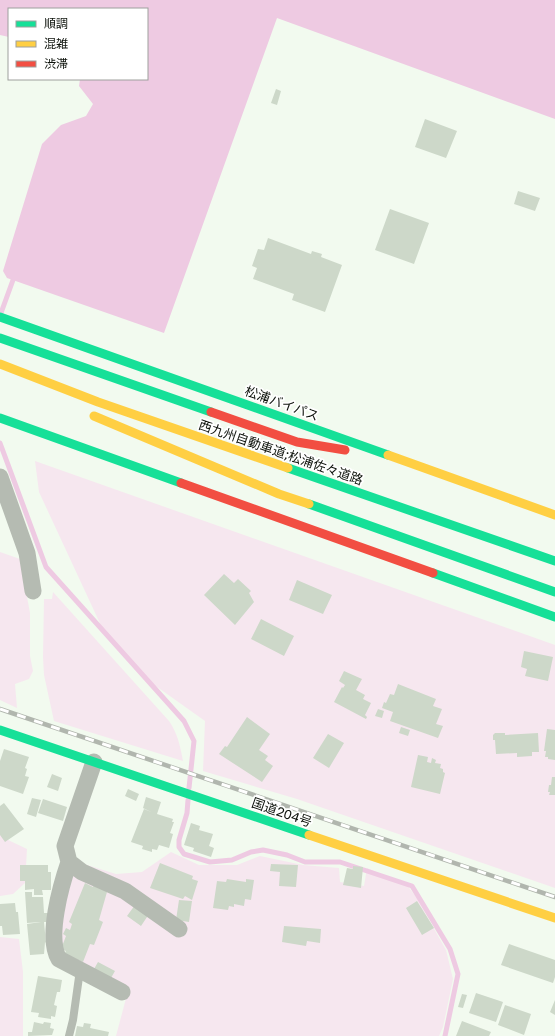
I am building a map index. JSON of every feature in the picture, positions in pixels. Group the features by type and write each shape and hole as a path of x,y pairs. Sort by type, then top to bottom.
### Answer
{"highway":[{"name":"松浦バイパス","path":"0,317 555,515"},
{"path":"0,338 30,350 297,442 398,458"},
{"name":"西九州自動車道;松浦佐々道路","path":"0,364 98,402 555,561"},
{"name":"西九州自動車道;松浦佐々道路","path":"206,453 91,414 279,494 555,592"},
{"path":"0,418 10,423 555,617"},
{"name":"国道204号","path":"0,730 555,918"}],"street":[{"path":"0,477 3,497 27,553 33,591"},
{"path":"94,762 65,846 69,862 61,884 55,930 55,953 59,960 122,992"},
{"path":"69,862 82,872 125,891 179,928"}],"lane":[{"path":"69,1036 73,1020 80,970"}],"shaded area":[{"path":"0,0 555,0 555,119 277,18 164,333 7,278 3,271 42,144 61,125 86,116 93,104 79,86 80,80 148,80 148,8 8,8 8,37 0,35"},
{"path":"35,461 555,645 555,888 297,799 203,771 205,721 153,684 104,632 39,492"},
{"path":"0,552 20,559 30,613 30,656 33,671 29,679 15,684 17,708 0,700"},
{"path":"53,592 169,721 177,735 183,761 54,721 44,675 43,657 44,599 52,599"},
{"path":"0,829 6,839 27,849 25,883 13,894 0,896"},
{"path":"171,852 199,865 237,865 260,856 303,865 339,868 340,882 364,886 367,868 407,885 416,897 446,950 453,979 443,1027 439,1036 116,1036 128,991 88,969 57,943 70,873 84,864 116,874 142,872"},
{"path":"0,937 19,939 23,972 23,1036 0,1036"}],"building":[{"path":"276,89 281,91 277,105 271,103"},
{"path":"425,119 457,131 446,158 415,147"},
{"path":"518,191 540,198 535,211 514,204"},
{"path":"390,209 429,223 414,264 375,250"},
{"path":"268,238 311,254 312,251 322,254 321,257 342,265 325,312 292,300 294,294 253,279 257,268 252,266 258,249 264,250"},
{"path":"224,574 234,583 238,579 251,591 249,593 254,602 235,625 204,595"},
{"path":"297,580 332,595 323,614 289,600"},
{"path":"261,619 294,636 284,656 251,639"},
{"path":"524,651 553,657 548,681 525,676 527,669 521,667"},
{"path":"344,671 362,679 356,690 365,695 363,699 371,703 365,715 367,717 366,719 334,702 342,687 343,688 345,685 339,681"},
{"path":"398,684 436,699 433,706 442,709 436,724 443,726 438,738 390,721 393,712 382,708 384,702 386,703 390,694 394,695"},
{"path":"378,709 384,711 382,718 375,716"},
{"path":"247,717 270,734 259,750 268,756 265,760 273,766 262,782 219,754 225,746 227,747"},
{"path":"401,727 410,730 408,736 399,733"},
{"path":"547,729 555,730 555,760 545,757 546,751 544,751"},
{"path":"495,733 505,733 505,735 538,733 539,752 532,752 532,756 517,757 517,753 496,754 495,740 493,740 493,735"},
{"path":"328,734 344,743 329,768 313,758"},
{"path":"4,749 29,757 25,768 27,769 25,776 29,777 23,794 0,786 0,761"},
{"path":"418,755 428,757 427,762 431,763 432,758 436,760 435,763 441,764 440,768 443,769 443,772 445,773 440,794 411,787"},
{"path":"52,774 62,778 58,791 47,787"},
{"path":"552,777 555,777 555,795 549,795 549,785 551,785"},
{"path":"128,789 139,794 136,801 125,796"},
{"path":"146,797 161,802 157,814 173,819 172,822 174,822 170,833 173,834 169,848 159,845 157,850 152,849 152,852 142,849 143,846 131,842 144,809 151,812 143,808"},
{"path":"32,798 41,800 36,817 27,814"},
{"path":"43,799 67,807 63,821 38,813"},
{"path":"4,803 24,829 5,842 0,835 0,806"},
{"path":"191,823 200,826 199,830 213,834 209,846 214,848 211,857 193,851 194,848 184,845"},
{"path":"160,863 193,876 192,879 198,881 192,900 185,896 183,899 150,888"},
{"path":"271,864 298,865 296,887 279,886 280,872 270,871"},
{"path":"20,865 48,865 48,872 51,872 51,890 42,890 43,895 34,895 34,889 25,890 25,881 20,881"},
{"path":"353,866 363,867 361,888 343,885 347,868 353,869"},
{"path":"227,879 246,882 246,879 254,880 251,900 245,899 244,906 234,904 234,907 229,906 228,910 213,908 217,881 226,882"},
{"path":"85,883 93,887 94,884 107,892 99,920 103,922 94,945 90,944 83,962 64,954 66,951 61,949 66,936 63,934 66,928 70,930 72,924 69,922"},
{"path":"25,892 32,892 32,897 43,897 44,913 48,913 49,922 44,922 46,943 45,942 44,954 30,955 27,924 41,922 27,923"},
{"path":"179,900 192,901 189,922 176,920"},
{"path":"417,901 434,928 422,935 406,908"},
{"path":"15,903 16,912 18,912 20,934 3,935 2,926 0,926 0,904"},
{"path":"135,905 149,914 141,926 127,916"},
{"path":"284,926 321,929 320,943 307,941 306,946 282,942"},
{"path":"509,944 555,960 555,977 553,983 501,965"},
{"path":"98,962 115,971 111,978 94,969"},
{"path":"38,976 62,980 60,992 57,992 54,1005 57,1006 55,1017 51,1016 51,1019 38,1017 39,1013 31,1012"},
{"path":"476,993 503,1002 496,1022 469,1013"},
{"path":"462,994 467,995 463,1008 458,1007"},
{"path":"555,1000 555,1015 550,1012"},
{"path":"505,1005 531,1014 524,1035 498,1025"},
{"path":"462,1021 491,1032 489,1036 456,1036"},
{"path":"34,1022 43,1024 44,1022 51,1023 50,1028 54,1029 52,1035 28,1036 28,1032 32,1032"},
{"path":"84,1023 91,1024 90,1028 109,1032 108,1036 75,1036 77,1026 83,1027"}],"waterway":[{"path":"1,313 13,280"},
{"path":"0,443 46,567 184,721 194,741 189,788"},
{"path":"188,800 187,813 179,840 179,847 184,854 210,862 232,860 251,852 263,850 287,855 305,862 340,862 412,886 450,949 458,974 445,1036"}],"railway":[{"path":"0,709 555,897"}],"traffic: fast":[{"path":"0,317 388,455"},
{"path":"0,338 211,412"},
{"path":"0,418 181,483"},
{"path":"288,468 555,561"},
{"path":"309,504 555,592"},
{"path":"433,573 555,617"},
{"path":"0,730 309,835"}],"traffic: slow":[{"path":"0,364 98,402 288,468"},
{"path":"94,416 279,494 309,504"},
{"path":"388,455 555,515"},
{"path":"309,835 555,918"}],"traffic: jam":[{"path":"211,412 297,442 345,450"},
{"path":"181,483 433,573"}]}
